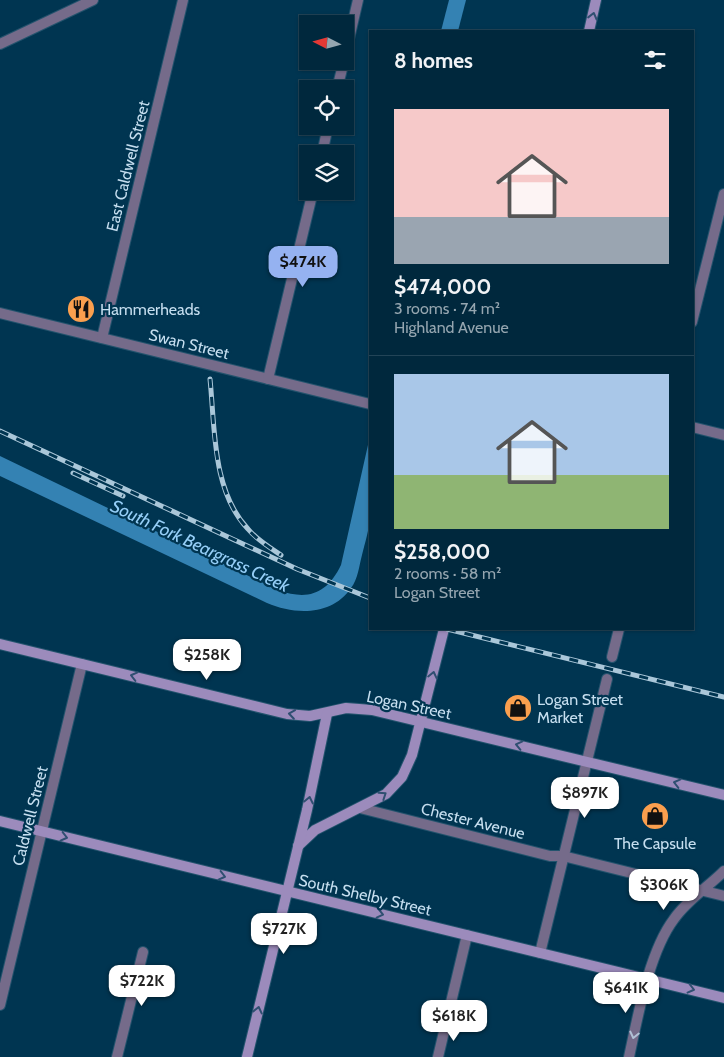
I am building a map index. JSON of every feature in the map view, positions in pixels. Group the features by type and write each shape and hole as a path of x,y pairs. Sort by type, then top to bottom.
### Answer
{"main road":[{"path":"589,30 596,0"},
{"path":"298,847 315,830 386,794 402,777 412,755 444,630"},
{"name":"Logan Street","path":"0,644 287,714 310,716 327,714 346,708 362,708 724,795"},
{"path":"247,1057 298,847 327,714"},
{"name":"South Shelby Street","path":"0,821 724,998"}],"street":[{"path":"0,44 93,0"},
{"name":"East Caldwell Street","path":"102,338 183,0"},
{"path":"354,17 358,0"},
{"path":"694,314 724,194"},
{"path":"268,379 311,200"},
{"name":"Swan Street","path":"0,313 369,404"},
{"path":"694,428 724,435"},
{"path":"612,657 619,630"},
{"name":"Caldwell Street","path":"0,1005 82,664"},
{"path":"540,953 607,679"},
{"name":"Chester Avenue","path":"360,808 550,856 563,856 724,896"},
{"path":"628,1057 648,979 661,942 673,919 724,871"},
{"path":"438,1057 467,935"},
{"path":"117,1057 143,952"}],"water":[{"path":"449,0 466,0 458,30 441,30"},
{"name":"South Fork Beargrass Creek","path":"369,440 369,525 357,577 351,588 334,604 323,608 301,611 289,610 267,603 0,476 0,456 278,590 299,595 316,592 323,589 329,583 341,565"}],"railway":[{"path":"210,379 217,458 221,478 228,496 236,514 252,533 281,555"},
{"path":"0,431 297,569 369,598"},
{"path":"73,473 123,496"},
{"path":"451,630 724,697"}],"place":[{"name":"Hammerheads","path":"81,309"},
{"name":"Logan Street Market","path":"518,708"},
{"name":"The Capsule","path":"655,816"}]}
